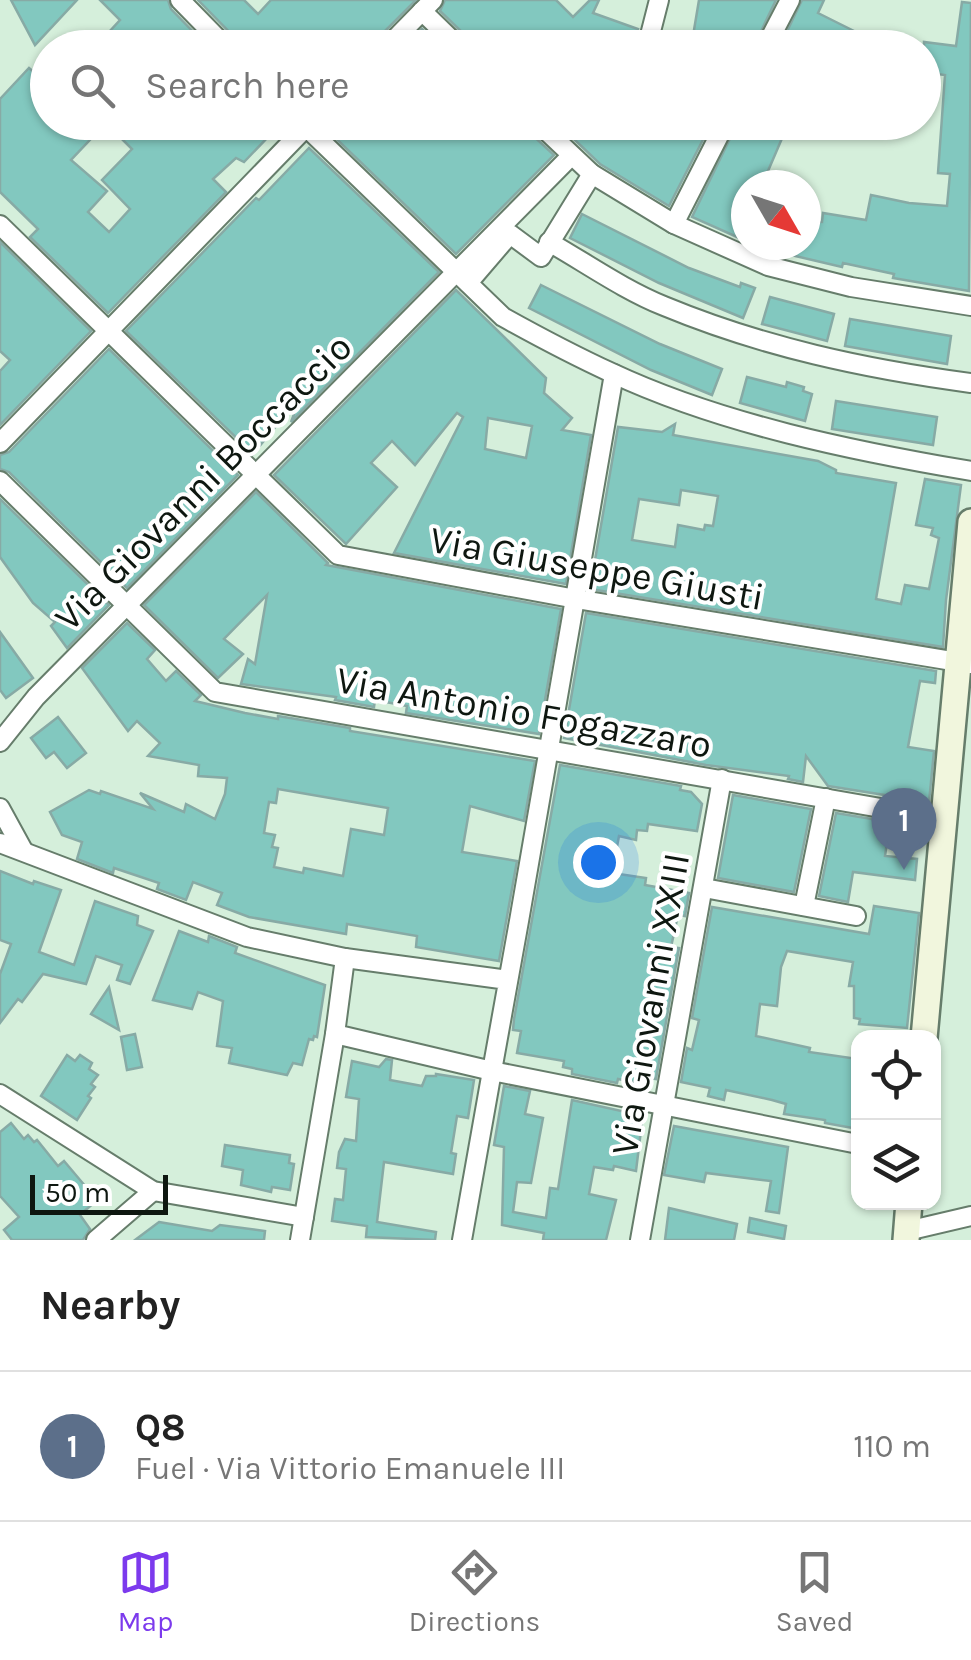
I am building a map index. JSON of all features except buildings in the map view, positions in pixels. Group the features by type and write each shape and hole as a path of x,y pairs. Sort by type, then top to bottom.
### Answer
{"street":[{"path":"180,0 209,30"},
{"path":"651,30 659,0"},
{"path":"774,30 790,0"},
{"path":"404,30 428,6 446,30"},
{"path":"0,443 291,140"},
{"path":"322,140 504,317 614,374 686,402 860,452 971,470"},
{"path":"555,140 592,174 674,224 768,266 851,288 971,306"},
{"path":"674,224 717,140"},
{"path":"462,278 571,156"},
{"path":"462,278 510,234 541,258 592,174"},
{"name":"Via Giuseppe Giusti","path":"0,225 338,554 965,663"},
{"path":"549,242 661,306 801,353 883,372 971,382"},
{"name":"Via Giovanni Boccaccio","path":"0,742 36,697 256,474 462,278"},
{"path":"462,1240 614,374"},
{"name":"Via Antonio Fogazzaro","path":"0,481 214,692 944,819"},
{"path":"925,1030 944,819 965,663 971,522"},
{"name":"Via Giovanni XXIII","path":"640,1240 722,779"},
{"path":"804,906 826,798"},
{"path":"0,808 23,850"},
{"path":"0,843 247,936 345,958 508,980"},
{"path":"704,888 856,916"},
{"path":"300,1240 336,1034 345,958"},
{"path":"336,1034 492,1070 851,1143"},
{"path":"0,1094 153,1192 304,1216"},
{"path":"96,1240 153,1192"},
{"path":"909,1210 906,1236 971,1216"}],"place":[{"name":"Q8","path":"904,870"}]}
